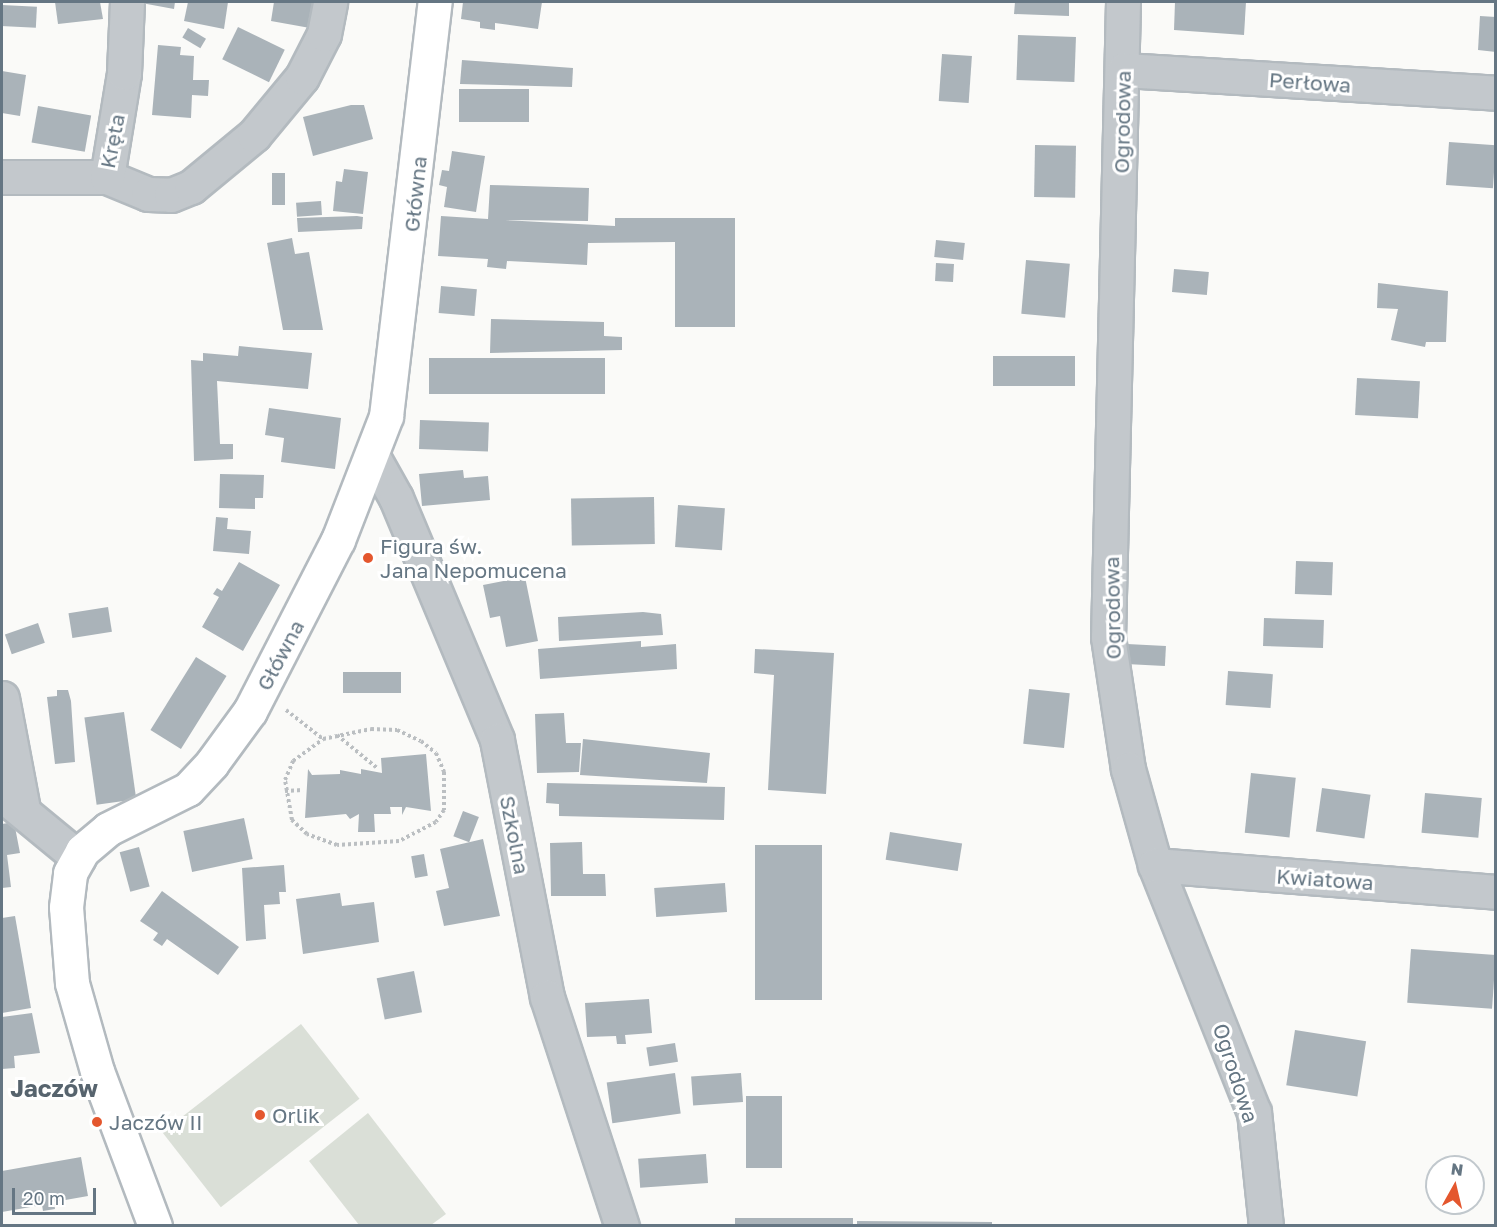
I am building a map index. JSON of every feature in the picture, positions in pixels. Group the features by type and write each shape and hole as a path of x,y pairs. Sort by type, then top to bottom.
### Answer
{"street":[{"name":"Kręta","path":"2,177 107,177 124,73 126,2"},
{"path":"107,177 148,195 171,195 191,187 254,135 302,77 324,34 330,2"},
{"name":"Główna","path":"155,1226 97,1071 72,983 66,907 70,873 79,858 108,829 188,789 261,691 338,540 373,457 398,339 435,2"},
{"name":"Ogrodowa","path":"1123,2 1124,70 1108,637 1128,770 1155,865 1254,1112 1266,1226"},
{"name":"Perłowa","path":"1124,70 1496,93"},
{"name":"Szkolna","path":"373,457 396,498 497,740 547,997 622,1226"},
{"path":"2,698 12,802 79,858"},
{"name":"Kwiatowa","path":"1155,865 1496,892"}],"path":[{"path":"261,691 323,739"},
{"path":"397,729 436,753 446,792 436,822 399,842 321,842 292,820 285,791 293,761 323,739 336,734 397,729"},
{"path":"336,734 377,768"},
{"path":"285,791 303,790"}],"shaded area":[{"name":"Orlik","path":"301,1024 359,1099 221,1207 162,1132"},
{"path":"368,1113 446,1214 431,1225 359,1225 309,1161"}],"building":[{"path":"55,2 100,2 103,19 58,24"},
{"path":"136,2 175,2 174,9"},
{"path":"188,2 228,2 224,29 184,21"},
{"path":"274,2 314,2 310,28 271,21"},
{"path":"463,2 542,2 538,29 495,23 495,30 480,28 480,22 461,19"},
{"path":"1015,2 1069,2 1069,16 1014,14"},
{"path":"1175,2 1246,2 1244,35 1174,30"},
{"path":"2,5 37,7 36,28 2,26"},
{"path":"1480,16 1496,17 1496,52 1478,50"},
{"path":"238,27 285,50 269,82 222,59"},
{"path":"188,28 206,39 200,48 182,37"},
{"path":"1018,35 1076,37 1074,82 1016,80"},
{"path":"158,45 181,47 180,55 194,56 193,80 209,80 208,96 192,95 191,118 152,115"},
{"path":"942,54 972,56 969,103 939,101"},
{"path":"462,60 573,68 572,87 460,84"},
{"path":"2,71 26,75 20,116 2,113"},
{"path":"459,89 529,89 529,122 459,122"},
{"path":"351,105 364,105 373,139 313,156 303,117"},
{"path":"38,106 91,115 85,152 32,142"},
{"path":"1449,142 1496,145 1493,188 1446,185"},
{"path":"1035,145 1076,146 1075,198 1034,197"},
{"path":"452,151 485,156 476,212 444,207 447,187 439,185 442,170 449,171"},
{"path":"344,169 368,172 363,214 333,211 336,181 342,182"},
{"path":"272,173 285,173 285,205 272,205"},
{"path":"490,185 589,188 588,221 505,220 615,226 615,218 735,218 735,327 675,327 675,242 588,243 587,265 507,261 506,269 487,267 488,259 438,256 441,216 488,219"},
{"path":"321,201 322,215 297,217 296,203"},
{"path":"363,217 362,229 298,232 297,218"},
{"path":"292,238 295,254 309,252 323,330 283,330 267,243"},
{"path":"936,240 965,243 963,260 934,257"},
{"path":"1026,260 1070,264 1065,318 1021,314"},
{"path":"936,263 954,264 953,282 935,281"},
{"path":"1174,269 1209,272 1207,295 1172,292"},
{"path":"1378,283 1448,291 1446,342 1426,342 1425,347 1391,340 1398,309 1377,308"},
{"path":"441,286 477,289 475,316 439,313"},
{"path":"491,319 604,322 604,336 622,337 622,350 490,353"},
{"path":"239,346 312,353 308,389 217,381 220,444 233,444 233,459 194,461 191,360 203,361 203,353 238,356"},
{"path":"993,356 1075,356 1075,386 993,386"},
{"path":"429,358 605,358 605,394 429,394"},
{"path":"1357,378 1420,381 1418,418 1355,415"},
{"path":"269,408 341,418 335,469 281,462 284,438 265,435"},
{"path":"420,420 489,422 488,451 419,449"},
{"path":"463,470 464,478 488,476 490,500 422,506 419,474"},
{"path":"220,474 264,475 263,498 255,498 255,509 219,508"},
{"path":"654,497 655,544 572,545 571,498"},
{"path":"678,505 725,508 722,550 675,547"},
{"path":"216,517 228,518 227,529 251,531 249,554 213,551"},
{"path":"1296,561 1333,562 1332,595 1295,594"},
{"path":"239,562 280,585 243,651 202,627 219,597 213,594 217,588 222,591"},
{"path":"525,577 538,641 506,647 500,616 490,618 483,585"},
{"path":"108,607 112,632 72,638 68,613"},
{"path":"643,612 661,614 663,635 559,641 558,617"},
{"path":"1264,618 1324,620 1323,648 1263,646"},
{"path":"38,623 45,643 12,654 5,634"},
{"path":"641,641 641,647 676,644 677,669 540,679 538,649"},
{"path":"1127,644 1166,646 1165,666 1126,664"},
{"path":"755,649 834,653 826,794 768,790 774,675 754,673"},
{"path":"196,657 227,676 181,749 150,730"},
{"path":"1228,671 1273,674 1271,708 1226,705"},
{"path":"343,672 401,672 401,693 343,693"},
{"path":"1029,689 1070,693 1064,748 1023,744"},
{"path":"57,690 68,690 71,701 75,762 55,764 47,697 57,696"},
{"path":"124,712 136,799 97,805 84,718"},
{"path":"564,713 566,743 581,743 579,772 537,773 535,714"},
{"path":"583,739 710,753 707,783 580,775"},
{"path":"426,754 431,811 406,807 402,815 402,807 390,807 391,814 374,814 375,832 358,832 359,814 350,819 346,814 305,818 308,769 312,775 340,774 340,770 361,774 361,769 382,773 381,758"},
{"path":"1251,773 1296,778 1289,837 1245,833"},
{"path":"547,783 725,787 724,820 559,816 559,804 546,803"},
{"path":"1322,788 1371,795 1364,838 1316,832"},
{"path":"1425,793 1482,798 1478,838 1422,833"},
{"path":"463,811 479,817 469,842 453,836"},
{"path":"244,818 253,859 192,872 183,831"},
{"path":"14,822 20,853 7,855 11,887 2,888 2,824"},
{"path":"890,832 962,843 958,871 886,860"},
{"path":"483,839 500,916 444,926 436,891 449,888 440,849"},
{"path":"582,842 583,874 605,874 606,896 551,896 550,843"},
{"path":"755,845 822,845 822,1000 755,1000"},
{"path":"139,847 150,887 130,892 120,852"},
{"path":"424,854 428,876 415,878 411,856"},
{"path":"284,865 286,892 279,892 280,904 264,905 266,939 246,941 242,868"},
{"path":"725,883 727,912 656,917 654,888"},
{"path":"162,891 239,947 218,975 167,939 162,946 153,940 158,933 140,921"},
{"path":"340,893 342,906 374,902 379,942 303,954 296,899"},
{"path":"15,916 31,1008 2,1013 2,918"},
{"path":"1411,949 1496,955 1492,1009 1407,1003"},
{"path":"414,971 422,1012 385,1019 377,978"},
{"path":"649,999 652,1033 625,1035 626,1044 617,1044 616,1036 587,1037 585,1003"},
{"path":"32,1013 40,1053 14,1056 15,1068 2,1069 2,1017"},
{"path":"1295,1030 1366,1041 1357,1097 1286,1085"},
{"path":"675,1043 678,1062 649,1066 646,1048"},
{"path":"675,1073 681,1114 612,1123 607,1083"},
{"path":"741,1073 743,1102 693,1105 691,1076"},
{"path":"746,1096 782,1096 782,1168 746,1168"},
{"path":"706,1154 708,1183 640,1188 638,1159"},
{"path":"81,1157 88,1196 54,1202 55,1209 43,1211 42,1205 2,1212 2,1171"},
{"path":"735,1218 853,1218 853,1226 735,1226"},
{"path":"857,1221 992,1222 992,1226 857,1226"}],"place":[{"name":"Figura św. Jana Nepomucena","path":"368,558"},
{"name":"Orlik","path":"260,1115"},
{"name":"Jaczów II","path":"97,1122"}],"district":[{"name":"Jaczów","path":"54,1088"}]}
